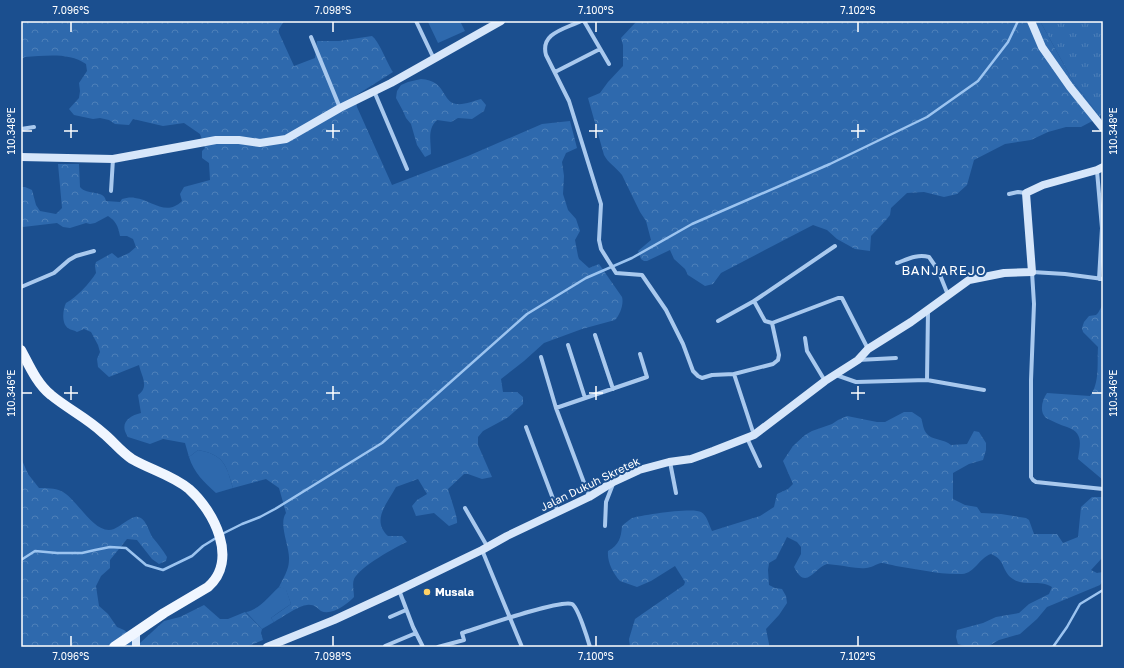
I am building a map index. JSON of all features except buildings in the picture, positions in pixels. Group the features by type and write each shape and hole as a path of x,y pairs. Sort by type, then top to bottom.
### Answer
{"main road":[{"path":"21,350 33,373 51,396 104,433 120,450 132,459 172,477 189,489 210,514 221,542 221,567 219,575 214,582 164,613 114,647"}],"street":[{"path":"416,21 434,59"},
{"path":"21,157 113,159 181,148 216,140 240,140 260,143 286,139 501,21"},
{"path":"609,64 582,21 552,35 547,39 544,49 569,101 601,204 598,240 606,258 616,273 642,275 666,310 683,344 693,371 702,378 712,375 734,374 772,364 778,360 779,355 772,323"},
{"path":"1031,21 1042,47 1070,87 1103,128"},
{"path":"311,37 340,108"},
{"path":"555,72 600,49"},
{"path":"374,91 407,170"},
{"path":"21,128 34,127"},
{"path":"111,191 113,159"},
{"path":"1009,194 1018,192 1026,193 1100,168 1102,228 1101,279 1065,274 1032,272"},
{"path":"1026,193 1034,304 1031,380 1031,477 1032,480 1036,482 1103,489"},
{"path":"718,321 754,301 835,246"},
{"path":"21,287 54,273 76,256 94,251"},
{"path":"897,263 914,256 929,257 938,270 948,296"},
{"name":"Jalan Dukuh Skretek","path":"267,647 334,620 399,590 590,497 613,482 639,470 691,458 751,437 825,381 858,360 868,349 928,311 969,280 1004,273 1032,272"},
{"path":"754,301 765,321 772,323 838,298 842,298 868,349"},
{"path":"927,380 928,311"},
{"path":"595,335 613,389"},
{"path":"805,338 806,351 825,381"},
{"path":"568,345 585,398"},
{"path":"556,408 647,377 640,354"},
{"path":"541,356 556,408 590,497"},
{"path":"858,360 896,358"},
{"path":"734,374 760,466"},
{"path":"835,375 856,382 927,380 984,390"},
{"path":"526,427 558,512"},
{"path":"669,462 676,493"},
{"path":"605,526 606,502 613,482"},
{"path":"465,508 485,548 522,647"},
{"path":"399,590 422,647"},
{"path":"438,647 464,640 462,633 510,617 547,607 573,604 580,618 590,647"},
{"path":"390,617 406,610"},
{"path":"136,632 136,647"},
{"path":"385,646 416,633"}],"green space":[{"path":"21,21 284,21 279,29 279,33 294,66 315,58 317,41 339,41 372,36 377,42 393,72 355,96 357,107 392,185 468,156 542,124 570,121 577,148 566,153 562,162 564,176 563,194 568,210 576,219 580,231 575,240 578,256 579,259 589,268 599,264 622,297 620,312 615,320 582,329 544,343 501,379 503,392 517,392 523,397 523,404 507,418 483,431 478,437 478,445 492,477 482,479 464,474 448,489 457,523 449,526 434,513 416,516 412,506 417,500 427,494 418,479 396,487 382,512 381,524 383,530 388,536 402,536 407,542 394,548 363,569 353,581 354,597 348,603 334,611 325,612 309,605 295,609 274,622 271,618 291,604 286,590 279,587 287,571 289,555 283,523 286,513 279,488 266,479 233,488 223,462 219,458 207,452 198,450 189,457 185,443 163,439 150,444 128,437 124,428 126,421 132,416 141,413 138,395 144,388 144,381 139,365 109,377 98,367 97,359 100,352 91,332 84,329 77,332 69,329 64,323 63,316 66,303 87,285 96,273 96,262 112,253 118,258 129,253 136,247 133,239 127,236 120,236 116,224 108,216 95,223 86,223 70,228 63,227 57,223 23,227 21,225 21,187 32,190 36,205 40,211 56,214 62,208 58,164 79,164 80,187 83,190 102,195 105,197 106,201 120,202 122,199 133,198 141,199 165,208 176,206 182,201 180,194 184,187 210,180 209,163 202,158 202,151 205,148 200,134 184,123 163,126 133,119 129,125 115,124 109,120 100,118 93,119 74,115 69,109 79,98 79,83 87,71 86,64 79,60 64,56 25,57 21,59"},
{"path":"460,21 465,31 438,43 428,22"},
{"path":"638,21 1040,21 1074,83 1100,117 1081,127 1066,127 1048,132 1031,140 1005,144 974,160 967,185 957,194 944,197 924,192 907,193 891,208 890,215 871,236 870,251 855,249 837,239 827,230 813,225 721,273 713,284 705,286 688,275 685,269 674,259 670,250 647,261 641,259 638,251 651,240 646,221 622,175 604,155 588,98 600,93 623,66 623,45 621,38"},
{"path":"1040,21 1103,21 1103,110 1100,117 1074,83"},
{"path":"421,79 435,83 440,87 451,102 456,104 469,103 481,99 486,105 484,111 472,119 458,118 451,122 437,120 431,131 431,154 425,157 417,145 411,124 406,118 396,98 397,91 401,85"},
{"path":"1103,304 1103,480 1078,459 1080,440 1076,432 1046,418 1042,413 1042,409 1047,393 1090,396 1093,391 1097,379 1098,347 1083,332 1082,328 1084,322 1089,316 1096,315"},
{"path":"904,412 912,412 921,418 925,431 929,436 951,445 967,444 974,431 979,432 986,443 986,450 983,460 969,464 953,473 953,499 965,505 977,507 981,513 1001,514 1026,518 1029,520 1034,534 1057,534 1063,543 1078,537 1081,507 1092,497 1103,497 1103,557 1091,570 1097,573 1103,572 1103,581 1100,585 1047,607 1037,619 1020,634 999,640 987,647 965,646 958,644 956,637 957,630 983,623 996,617 1019,613 1029,604 1049,594 1052,587 1013,579 1009,576 999,559 991,554 970,571 962,574 937,573 883,563 863,568 827,564 807,578 803,578 798,574 794,567 801,554 801,547 797,542 787,537 776,559 769,563 769,585 782,589 786,596 787,603 779,615 766,629 769,647 630,647 629,639 635,619 684,585 685,582 675,566 651,581 637,587 620,581 611,567 608,559 608,551 619,541 622,526 624,524 632,518 689,510 703,513 708,520 712,531 760,516 774,507 777,494 788,489 793,484 783,461 793,446 805,435 847,416 877,422 885,422"},
{"path":"198,450 207,452 219,458 223,462 233,488 216,493 204,481 197,473 189,457"},
{"path":"21,458 28,474 39,488 61,491 73,501 86,516 100,527 107,530 114,529 132,518 136,517 143,520 153,538 167,557 166,561 159,564 152,559 137,540 127,539 110,560 110,568 101,576 96,586 99,606 108,614 117,627 124,630 140,643 164,621 180,617 204,605 220,619 228,619 245,612 262,629 261,633 263,640 246,647 21,647"},
{"path":"279,587 286,589 291,604 271,618 274,622 262,629 246,612 256,608 264,602"}],"waterway":[{"path":"222,534 275,509 382,443 527,314 586,278 632,258 692,224 830,164 927,117 978,81 1008,42 1018,21"},
{"path":"21,560 35,551 82,553 110,547 126,548 146,565 163,570 192,556 203,546 216,538"},
{"path":"1053,647 1067,627 1080,604 1103,590"}],"place":[{"name":"Musala","path":"427,592"}],"district":[{"name":"BANJAREJO","path":"944,270"}]}
